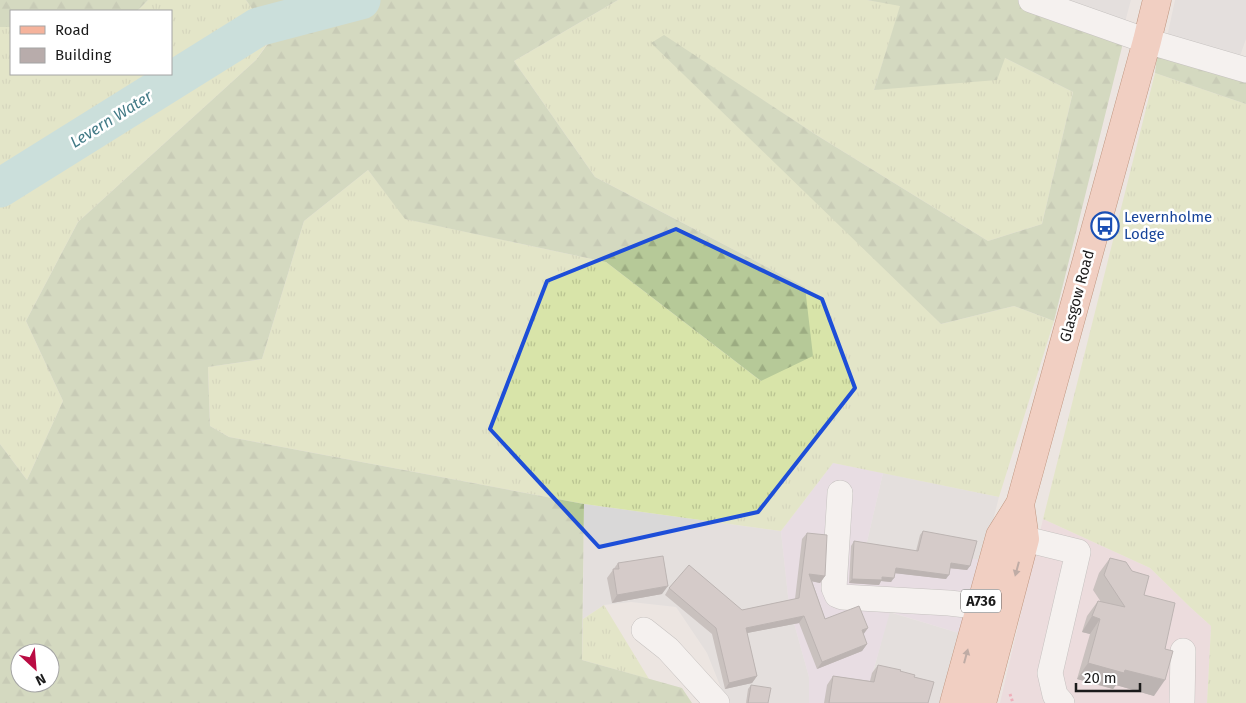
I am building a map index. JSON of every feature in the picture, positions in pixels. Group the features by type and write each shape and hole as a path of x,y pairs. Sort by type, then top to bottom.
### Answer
{"main road":[{"name":"Glasgow Road","path":"982,703 1006,610 1012,537 1020,504 1157,0"},
{"name":"Glasgow Road","path":"954,703 979,607 1012,537"}],"street":[{"path":"1031,0 1147,41 1246,70"},
{"path":"840,493 834,588 837,595 842,597 930,602 1006,610"},
{"path":"1012,537 1078,552 1050,673 1055,695 1062,703"},
{"path":"644,630 668,649 717,703"},
{"path":"1182,703 1183,651"}],"highlighted area":[{"path":"676,229 822,299 855,388 758,512 599,547 490,429 547,281"}],"shaded area":[{"path":"1058,0 1131,0 1124,26"},
{"path":"1175,0 1246,0 1246,39 1239,59 1167,37"},
{"path":"833,463 883,473 866,546 983,560 962,634 890,612 864,703 809,703 809,677 789,605 781,531"},
{"path":"883,473 999,497 983,560 866,546"},
{"path":"584,504 781,531 789,605 809,677 809,703 727,703 707,653 676,607 631,602 604,605 583,619"},
{"path":"1043,519 1150,568 1211,626 1207,703 1000,703"},
{"path":"889,612 962,634 942,703 865,703"}],"green space":[{"path":"0,0 148,0 138,10 10,10 10,27 0,27"},
{"path":"148,0 246,0 272,37 256,60 78,222 26,321 63,401 27,480 0,444 0,27 10,27 10,75 172,75 172,10 138,10"},
{"path":"246,0 618,0 514,61 595,177 805,287 813,356 761,381 606,262 405,219 368,170 304,221 262,359 208,367 210,426 229,437 584,504 582,660 682,688 692,703 0,703 0,444 27,480 63,401 26,321 78,222 256,60 272,38"},
{"path":"618,0 867,0 901,5 874,90 1005,58 1073,92 1042,224 988,241 818,136 664,36 941,324 1014,306 1054,321 999,497 833,463 781,531 584,504 229,437 210,426 208,367 262,359 304,221 368,170 406,219 606,262 761,381 805,287 595,177 514,61"},
{"path":"867,0 1058,0 1123,43 1054,321 1014,306 941,324 651,43 664,35 818,136 988,241 1042,224 1073,92 1005,58 997,80 874,90 900,6"},
{"path":"1157,54 1246,81 1246,104 1155,73"},
{"path":"1155,73 1246,104 1246,703 1207,703 1211,626 1150,568 1043,519"},
{"path":"604,605 649,679 582,660 583,619"}],"building":[{"path":"923,531 977,541 970,566 951,563 949,575 896,568 894,578 882,577 882,580 852,579 854,541 918,551"},
{"path":"807,533 827,535 825,576 809,574 825,619 859,606 868,628 862,630 867,644 822,662 804,616 746,628 757,676 729,683 716,628 669,588 689,565 742,610 799,598"},
{"path":"663,556 668,586 617,595 613,569 619,569 618,563"},
{"path":"1110,558 1126,562 1132,571 1149,576 1144,595 1175,603 1165,649 1173,651 1165,680 1125,670 1124,673 1088,663 1100,619 1092,616 1098,601 1125,607 1104,575"},
{"path":"878,665 901,670 915,675 914,677 934,682 928,703 829,703 833,676 874,682"},
{"path":"751,685 771,688 768,703 748,703"}],"waterway":[{"name":"Levern Water","path":"0,188 258,27 361,0"}],"place":[{"name":"Levernholme Lodge","path":"1105,226"}]}
